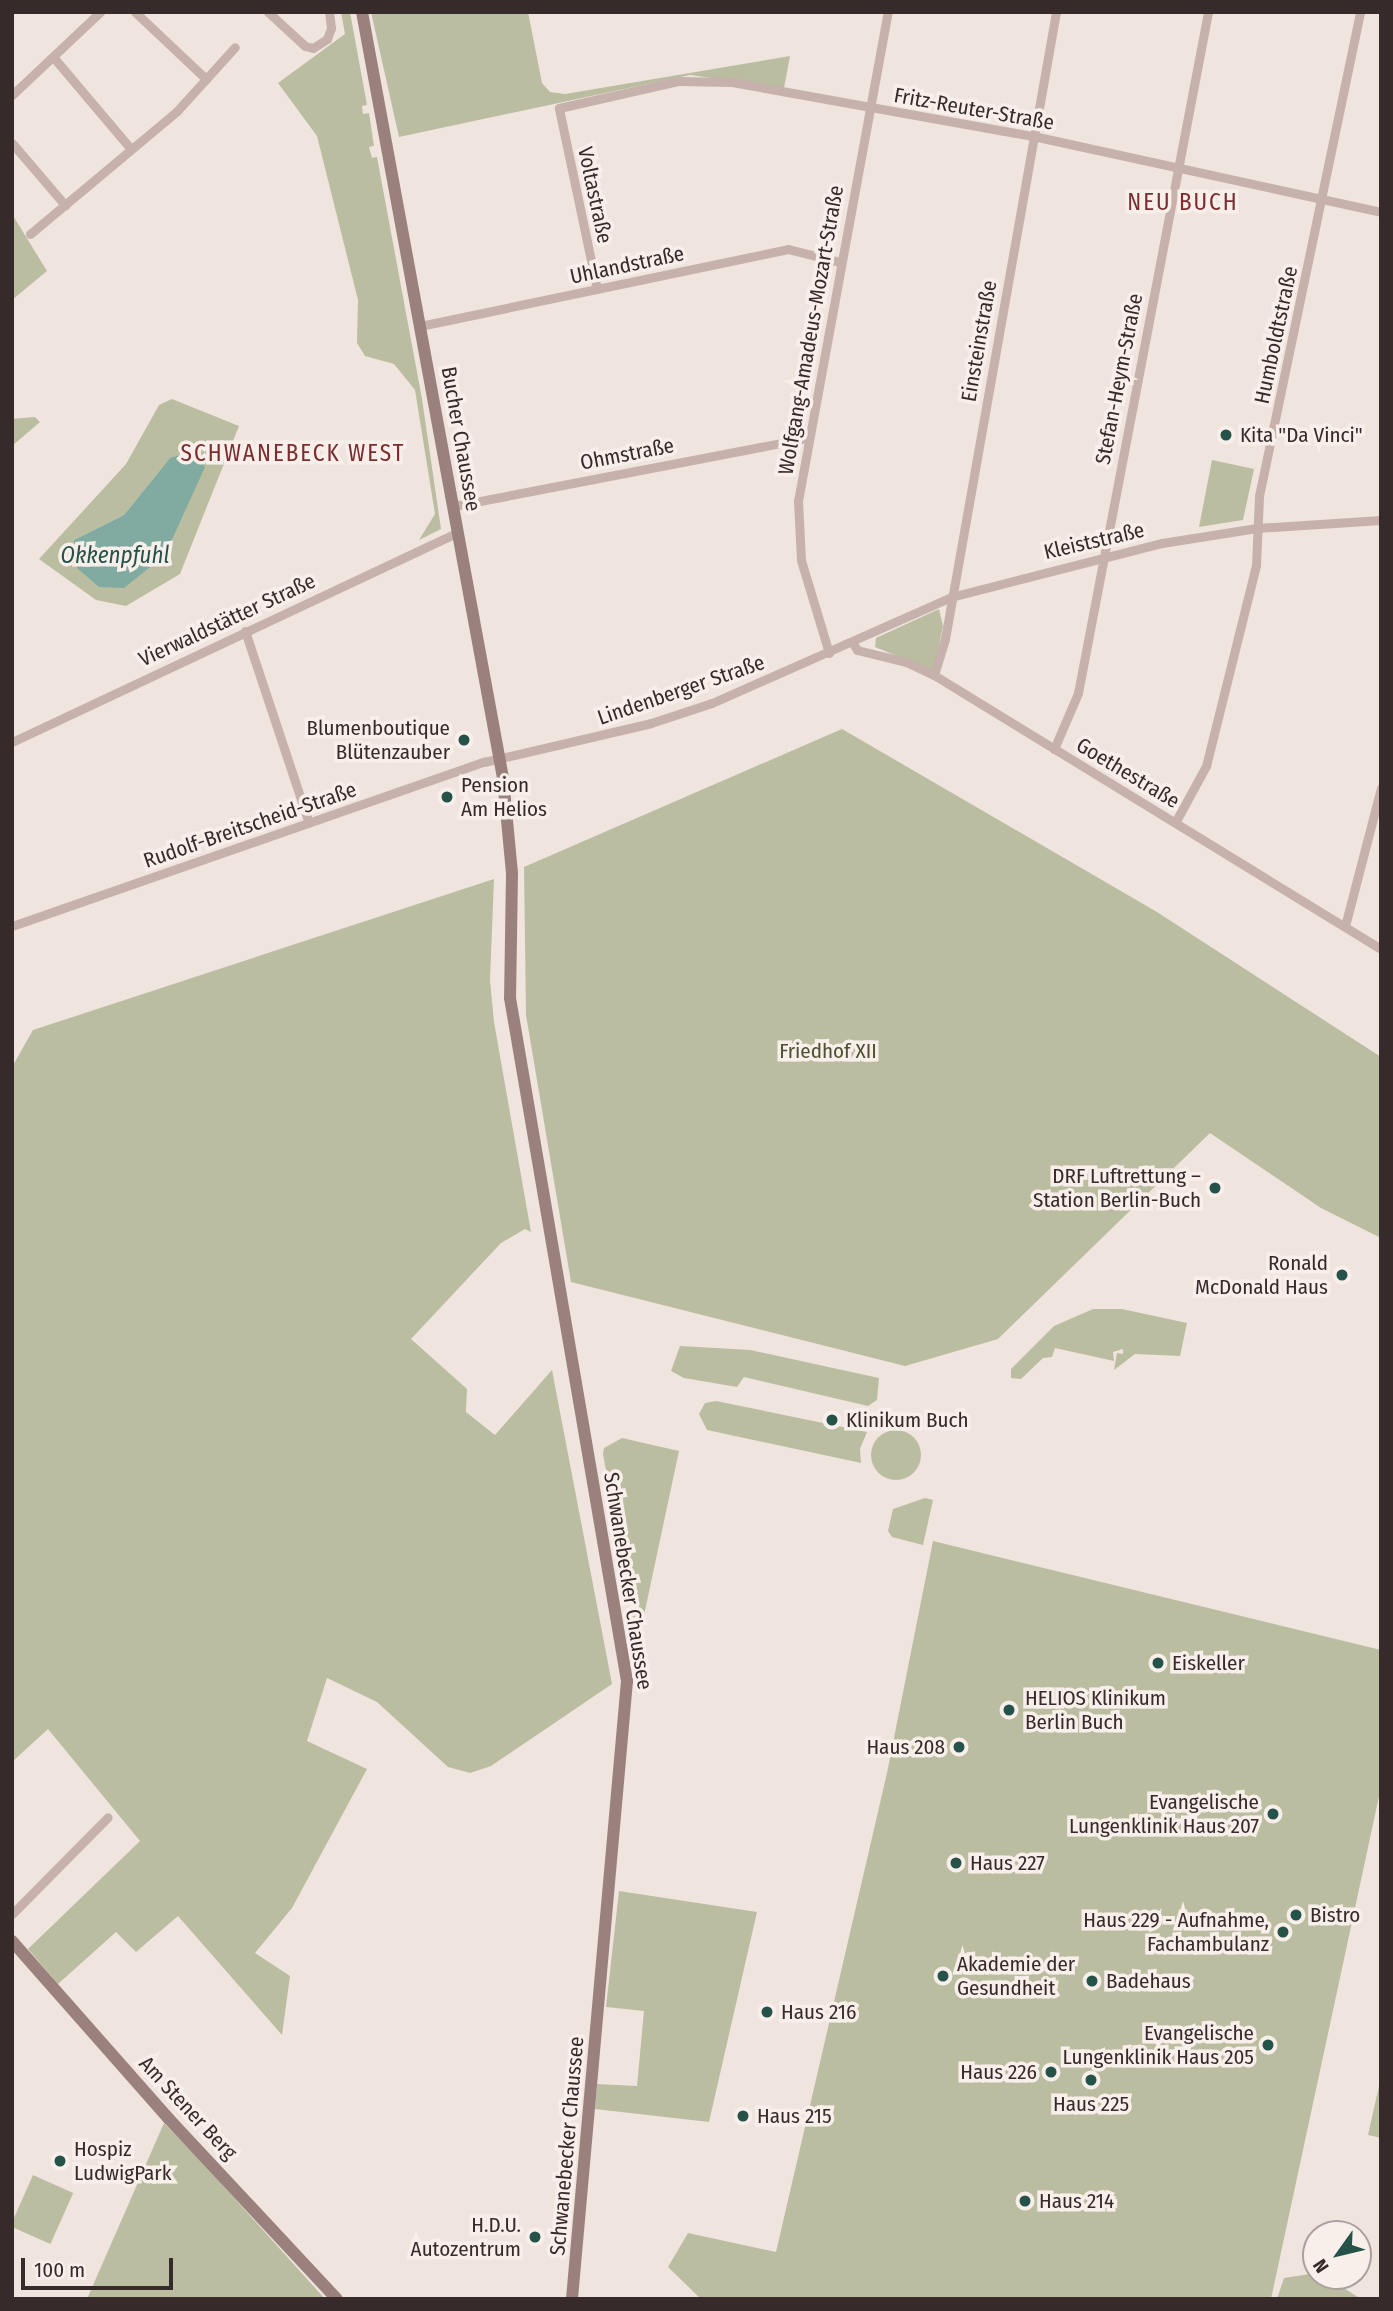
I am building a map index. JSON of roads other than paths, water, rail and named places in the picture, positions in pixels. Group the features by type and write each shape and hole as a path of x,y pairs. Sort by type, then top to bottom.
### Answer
{"main road":[{"name":"Bucher Chaussee","path":"362,12 500,760 512,874"},
{"name":"Schwanebecker Chaussee","path":"512,874 510,998 628,1692 572,2299"},
{"name":"Am Stener Berg","path":"12,1941 169,2119 337,2299"}],"street":[{"path":"12,94 54,58 100,12"},
{"path":"135,12 206,79"},
{"path":"268,12 305,46 313,48 327,39 331,28 328,12"},
{"name":"Wolfgang-Amadeus-Mozart-Straße","path":"829,653 801,560 798,501 807,438 888,12"},
{"name":"Einsteinstraße","path":"934,675 951,597 1056,12"},
{"name":"Stefan-Heym-Straße","path":"1054,749 1078,693 1208,12"},
{"name":"Humboldtstraße","path":"1175,821 1206,766 1256,565 1261,488 1360,12"},
{"path":"30,234 131,149 206,79 235,47"},
{"path":"54,58 131,149"},
{"name":"Fritz-Reuter-Straße","path":"559,108 708,78 1033,136 1381,212"},
{"name":"Voltastraße","path":"559,108 597,289"},
{"path":"12,143 65,205"},
{"name":"Uhlandstraße","path":"420,326 788,249 841,262"},
{"name":"Ohmstraße","path":"454,506 807,438"},
{"name":"Kleiststraße","path":"829,653 951,597 1103,556 1257,528 1381,520"},
{"name":"Vierwaldstätter Straße","path":"12,742 458,532"},
{"path":"244,631 309,823"},
{"name":"Goethestraße","path":"853,643 857,650 906,662 934,675 1381,949"},
{"name":"Lindenberger Straße","path":"500,760 651,723 736,694 829,653"},
{"name":"Rudolf-Breitscheid-Straße","path":"12,926 500,760"},
{"path":"1345,926 1380,793"},
{"path":"12,1914 108,1817"}],"water":[{"name":"Okkenpfuhl","path":"192,452 205,467 165,555 124,588 99,587 77,568 74,540 124,515 170,458"}],"place":[{"name":"Kita \"Da Vinci\"","path":"1226,435"},
{"name":"Blumenboutique Blütenzauber","path":"464,740"},
{"name":"Pension Am Helios","path":"447,797"},
{"name":"DRF Luftrettung – Station Berlin-Buch","path":"1215,1188"},
{"name":"Ronald McDonald Haus","path":"1342,1275"},
{"name":"Klinikum Buch","path":"832,1420"},
{"name":"Eiskeller","path":"1158,1663"},
{"name":"HELIOS Klinikum Berlin Buch","path":"1009,1710"},
{"name":"Haus 208","path":"959,1747"},
{"name":"Evangelische Lungenklinik Haus 207","path":"1273,1814"},
{"name":"Haus 227","path":"956,1863"},
{"name":"Bistro","path":"1296,1915"},
{"name":"Haus 229 - Aufnahme, Fachambulanz","path":"1283,1932"},
{"name":"Akademie der Gesundheit","path":"943,1976"},
{"name":"Badehaus","path":"1092,1981"},
{"name":"Haus 216","path":"767,2012"},
{"name":"Evangelische Lungenklinik Haus 205","path":"1268,2045"},
{"name":"Haus 226","path":"1051,2072"},
{"name":"Haus 225","path":"1091,2080"},
{"name":"Haus 215","path":"743,2116"},
{"name":"Hospiz LudwigPark","path":"60,2161"},
{"name":"Haus 214","path":"1025,2201"},
{"name":"H.D.U. Autozentrum","path":"535,2237"}],"district":[{"name":"NEU BUCH","path":"1183,202"},
{"name":"SCHWANEBECK WEST","path":"293,453"}],"park label":[{"name":"Friedhof XII","path":"828,1051"}]}
